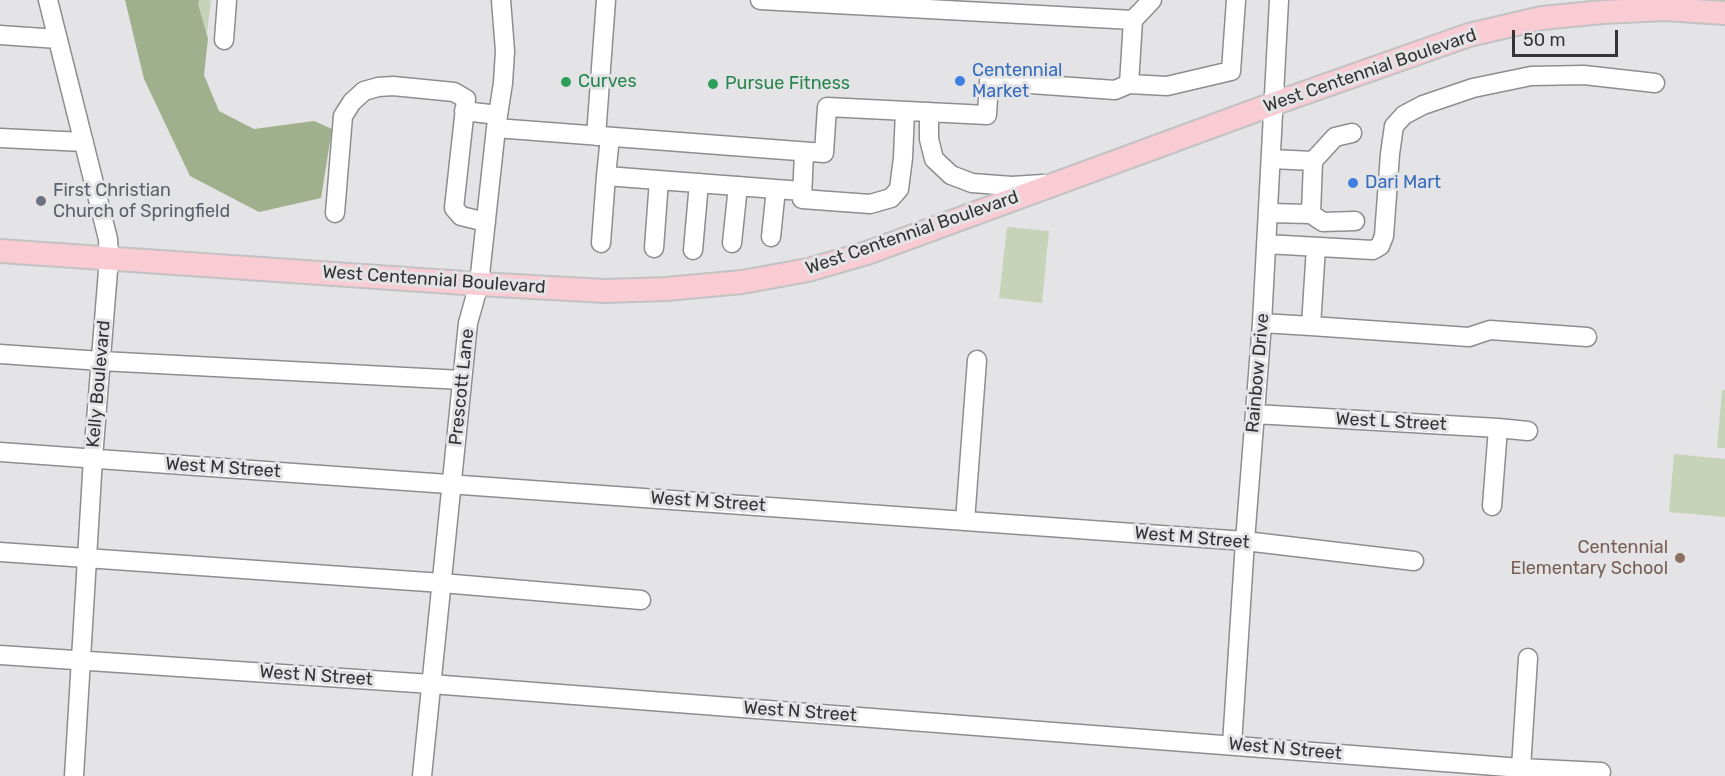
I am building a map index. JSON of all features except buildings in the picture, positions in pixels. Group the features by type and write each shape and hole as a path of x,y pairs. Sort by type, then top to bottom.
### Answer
{"main road":[{"name":"West Centennial Boulevard","path":"0,251 605,291 666,289 753,280 807,270 867,253 1273,104 1469,35 1542,18 1603,12 1665,9 1725,14"}],"street":[{"name":"Kelly Boulevard","path":"48,0 108,239 109,258 93,458 74,776"},
{"path":"224,40 227,0"},
{"name":"Prescott Lane","path":"422,776 468,323 479,284 503,83 505,51 501,0"},
{"path":"601,243 606,176 603,137 606,0"},
{"path":"760,0 1133,20"},
{"path":"1129,84 1133,20 1152,0"},
{"path":"464,111 497,122 603,137 824,153 827,106 987,115 989,81 1115,90 1129,84 1167,86 1231,71 1236,0"},
{"name":"Rainbow Drive","path":"1232,745 1262,323 1279,0"},
{"path":"0,35 58,39"},
{"path":"1266,244 1373,250 1380,246 1384,236 1389,154 1394,126 1404,115 1423,105 1473,88 1531,76 1584,75 1655,83"},
{"path":"334,213 343,116 352,102 364,91 393,86 454,92 465,99 454,208 461,216 486,222"},
{"path":"606,176 776,189 802,195 870,204 891,198 899,189 905,111"},
{"path":"929,112 928,139 934,159 951,175 972,183 1012,186 1060,183"},
{"path":"1311,214 1313,161 1335,137 1352,133"},
{"path":"0,138 84,142"},
{"path":"802,195 804,152"},
{"path":"1270,159 1313,161"},
{"path":"654,248 659,180"},
{"path":"693,250 699,183"},
{"path":"732,243 738,186"},
{"path":"771,237 776,189"},
{"path":"1268,213 1311,214 1323,222 1355,221"},
{"path":"1311,326 1316,247"},
{"path":"1262,323 1469,337 1490,330 1587,337"},
{"path":"0,354 462,380"},
{"path":"965,520 977,360"},
{"name":"West L Street","path":"1255,414 1528,431"},
{"path":"1492,506 1498,428"},
{"name":"West M Street","path":"0,452 1245,541 1414,561"},
{"path":"0,552 441,583 641,600"},
{"name":"West N Street","path":"0,655 431,684 1521,768 1600,772"},
{"path":"1521,768 1528,658"}],"green space":[{"path":"125,0 199,0 198,4 208,39 204,75 219,111 254,129 314,121 332,129 321,198 259,212 190,176 144,79"},
{"path":"173,0 211,0 206,41"},
{"path":"1007,227 1049,231 1042,303 999,298"},
{"path":"1722,390 1725,390 1725,448 1717,448"},
{"path":"1674,454 1725,459 1725,517 1669,512"}],"place":[{"name":"Centennial Market","path":"960,81"},
{"name":"Curves","path":"566,82"},
{"name":"Pursue Fitness","path":"713,84"},
{"name":"Dari Mart","path":"1353,183"},
{"name":"First Christian Church of Springfield","path":"41,201"},
{"name":"Centennial Elementary School","path":"1680,558"}]}
